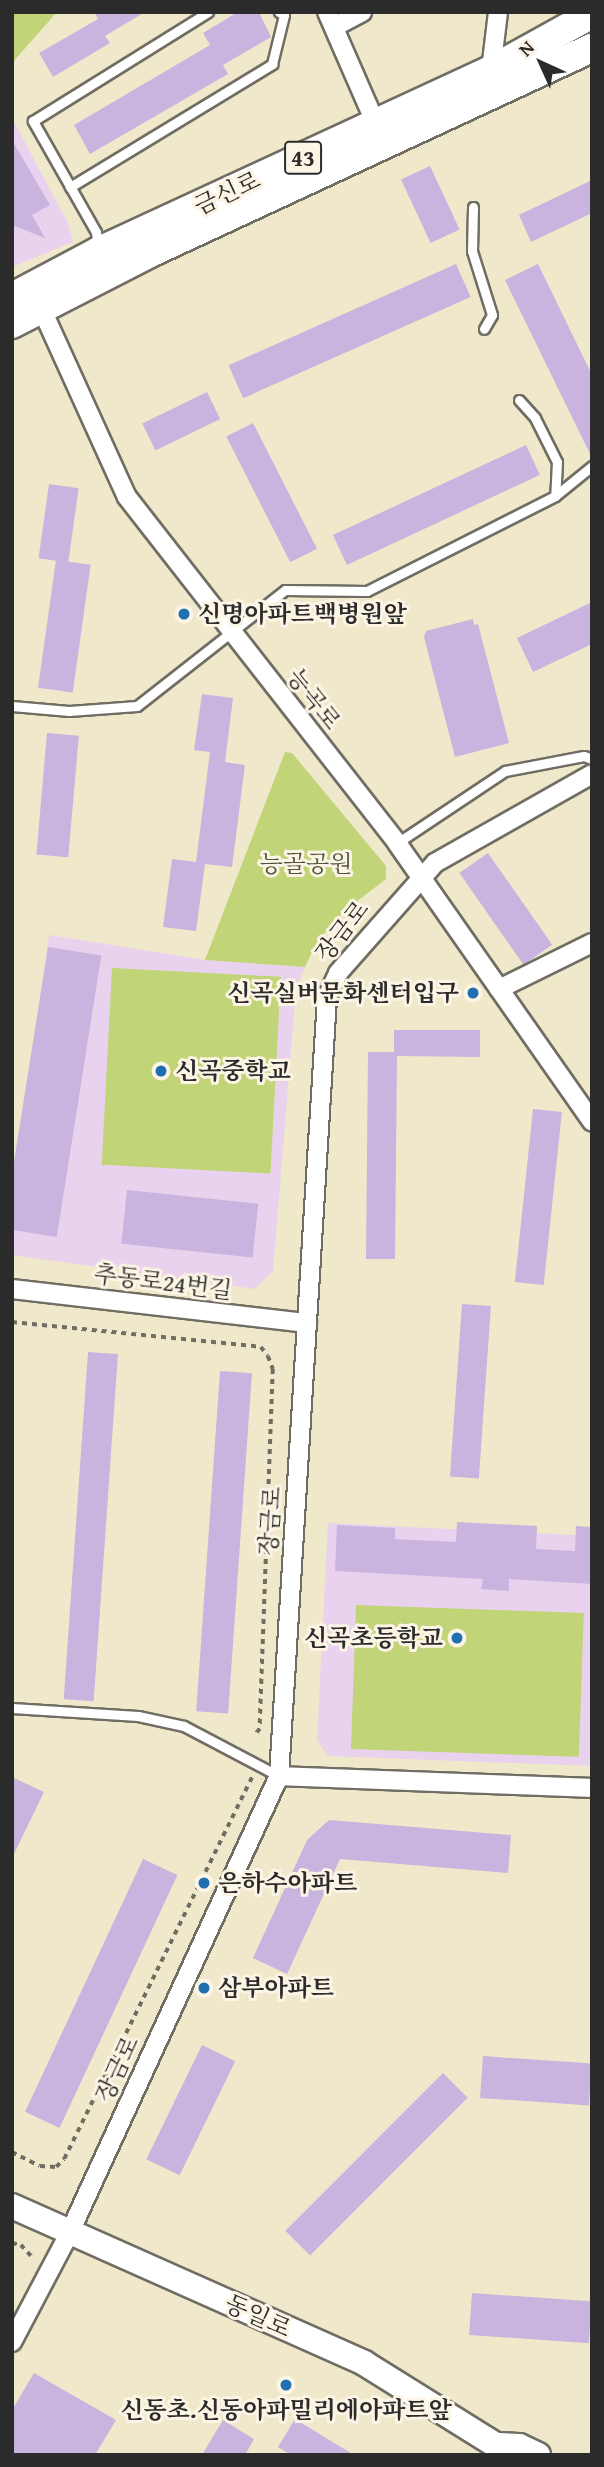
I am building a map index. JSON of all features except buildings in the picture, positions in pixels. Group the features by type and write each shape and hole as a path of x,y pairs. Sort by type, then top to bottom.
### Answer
{"main road":[{"name":"금신로","path":"12,324 29,298 99,251 491,70 592,14"},
{"name":"금신로","path":"29,298 150,253 592,48"}],"street":[{"path":"362,12 330,20 376,124"},
{"path":"491,70 498,12"},
{"name":"능곡로","path":"29,298 127,497 397,843 418,878 592,1121"},
{"name":"장금로","path":"12,2342 69,2234 279,1776 327,998 338,973 418,878 435,863 592,774"},
{"path":"499,989 592,943"},
{"name":"추동로24번길","path":"12,1289 307,1323"},
{"path":"279,1776 592,1788"},
{"name":"동일로","path":"12,2206 69,2234 364,2363 502,2452"},
{"path":"502,2452 519,2446 537,2455"}],"lane":[{"path":"99,251 96,232 33,121 208,12"},
{"path":"70,187 272,64 285,15 279,12"},
{"path":"473,206 472,251 492,315 484,329"},
{"path":"519,400 535,418 557,462 555,496"},
{"path":"12,705 69,711 137,706 233,635 285,590 366,591 555,496 592,466"},
{"path":"397,843 505,771 584,756 592,759"},
{"path":"12,1708 138,1716 184,1726 279,1776"}],"path":[{"path":"12,1322 261,1347 268,1356 274,1370 260,1729 256,1734"},
{"path":"12,2152 40,2166 56,2166 64,2159 249,1788 253,1775 248,1771"},
{"path":"12,2243 34,2257 34,2270"}],"shaded area":[{"path":"12,118 68,223 73,242 12,267"},
{"name":"신곡중학교","path":"49,935 205,960 305,967 296,989 273,1271 255,1289 12,1255 12,1204"},
{"name":"신곡초등학교","path":"328,1523 592,1536 592,1766 328,1756 317,1740"}],"green space":[{"path":"12,12 57,12 12,63"},
{"name":"능골공원","path":"285,752 292,753 386,866 386,879 343,912 317,942 305,967 205,960"},
{"path":"112,968 281,977 270,1174 102,1165"},
{"path":"356,1605 584,1613 579,1757 351,1749"}],"place":[{"name":"신명아파트백병원앞","path":"184,614"},
{"name":"신곡실버문화센터입구","path":"473,993"},
{"name":"신곡중학교","path":"161,1071"},
{"name":"신곡초등학교","path":"457,1638"},
{"name":"은하수아파트","path":"204,1883"},
{"name":"삼부아파트","path":"204,1988"},
{"name":"신동초.신동아파밀리에아파트앞","path":"286,2385"}]}
